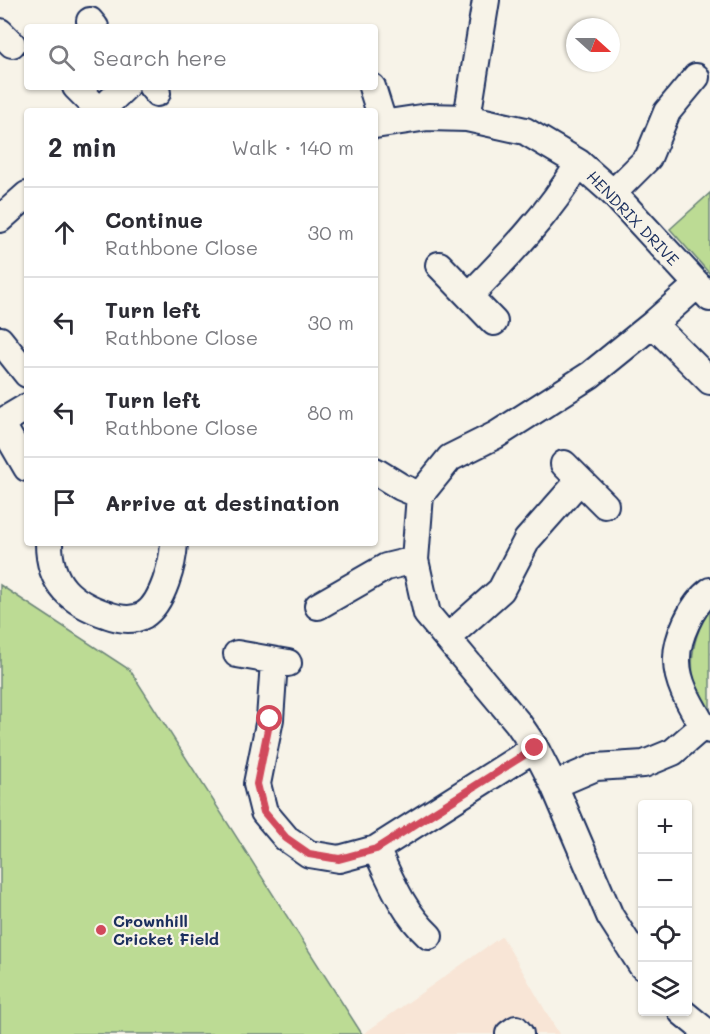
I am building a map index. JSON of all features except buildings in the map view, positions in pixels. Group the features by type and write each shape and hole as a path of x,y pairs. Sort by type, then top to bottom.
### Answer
{"street":[{"path":"467,118 486,0"},
{"path":"613,193 648,158 667,112 696,77"},
{"path":"79,90 97,108"},
{"path":"103,108 122,90"},
{"path":"373,90 376,108"},
{"name":"HENDRIX DRIVE","path":"379,123 428,117 467,118 525,131 579,164 613,193 703,291"},
{"path":"470,296 526,238 579,164"},
{"path":"0,219 24,198"},
{"path":"439,265 494,322"},
{"path":"639,962 610,916 554,785 535,748 518,723 427,614 415,560 420,495 450,458 496,435 590,375 653,324 703,291"},
{"path":"653,324 710,381"},
{"path":"0,340 24,370"},
{"path":"24,408 0,423 24,463"},
{"path":"447,638 501,590 527,540 572,472 605,505"},
{"path":"378,473 401,488 420,495"},
{"path":"49,546 49,563 63,589 84,607 122,620 144,615 159,599 173,546"},
{"path":"318,606 386,567 415,560"},
{"path":"554,785 596,767 644,764 673,752 706,728 686,697 676,661 686,621 710,591"},
{"path":"237,654 281,663 257,784 264,812 286,838 309,854 339,859 376,849 535,748"},
{"path":"376,849 400,901 416,924 429,936"},
{"path":"688,1016 708,1034"},
{"path":"509,1034 516,1029 519,1034"}],"shaded area":[{"path":"502,936 559,1034 363,1034"}],"green space":[{"path":"710,193 710,274 670,229"},
{"path":"0,585 130,670 362,1034 0,1034"},
{"path":"710,609 710,711 696,687 692,661 697,634"}],"place":[{"name":"Crownhill Cricket Field","path":"101,930"}],"route":[{"path":"270,719 257,784 264,812 286,838 309,854 339,859 376,849 535,748"}]}
